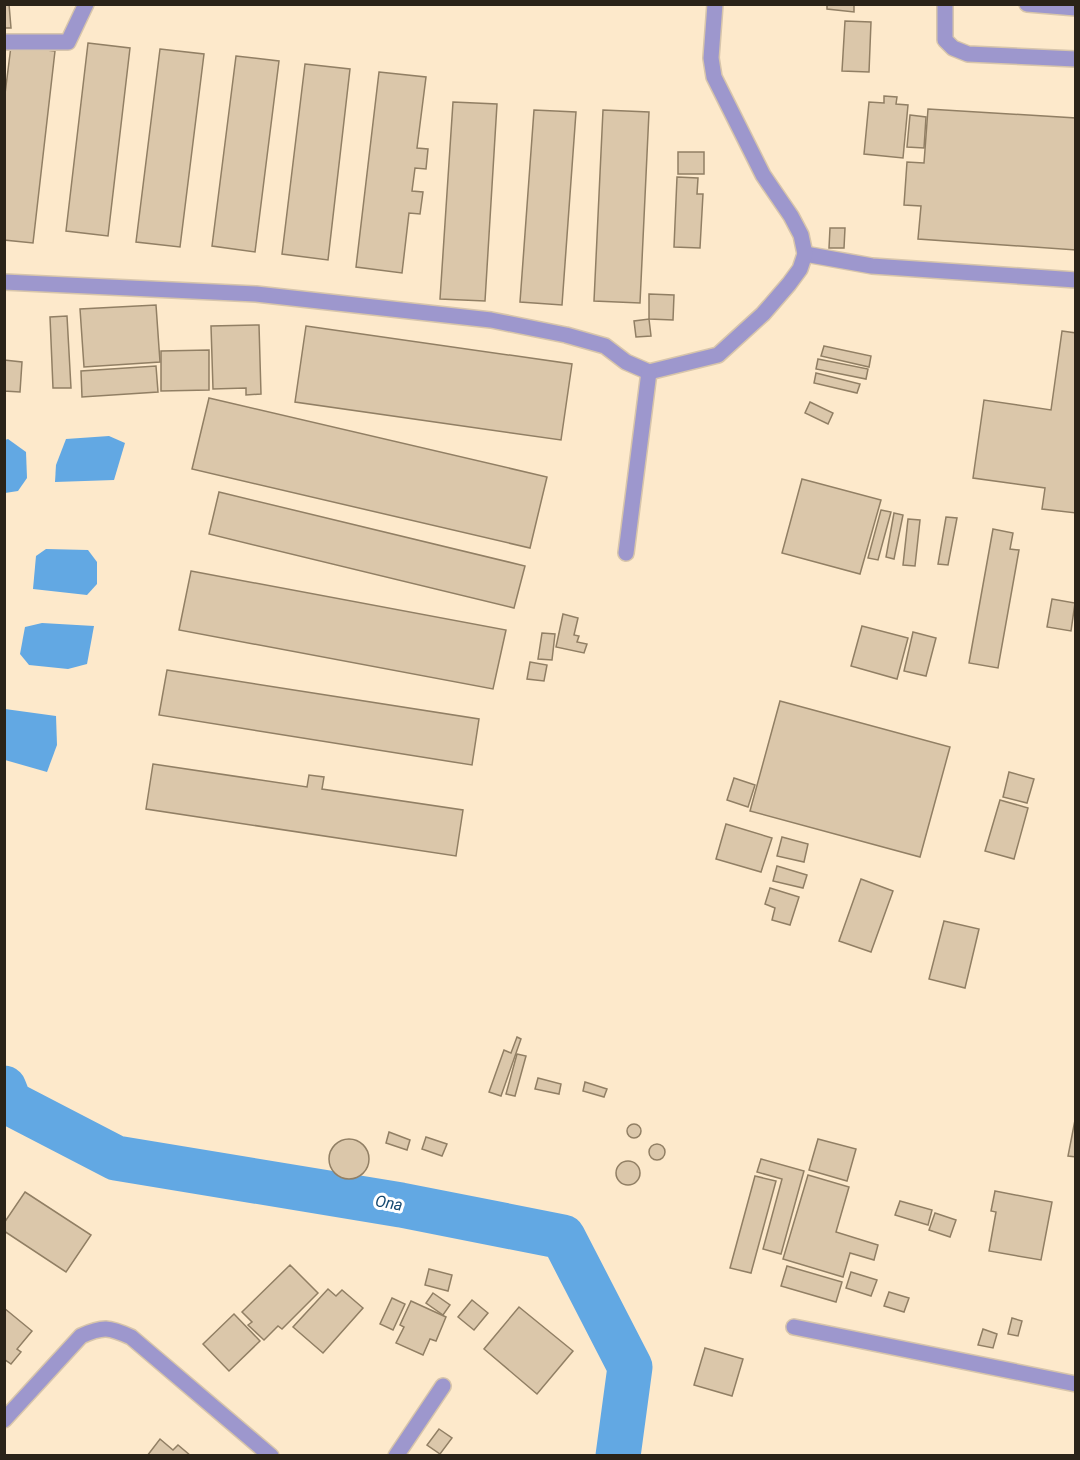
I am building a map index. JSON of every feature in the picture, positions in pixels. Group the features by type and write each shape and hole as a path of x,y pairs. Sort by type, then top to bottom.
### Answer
{"street":[{"path":"4,42 68,42 86,4"},
{"path":"4,282 256,294 491,320 566,335 605,346 626,362 649,372 718,355 762,314 789,284 800,269 805,254 801,235 763,175 714,77 711,57 715,4"},
{"path":"945,4 945,40 953,48 968,54 1076,59"},
{"path":"1027,4 1076,8"},
{"path":"805,254 872,266 1076,280"},
{"path":"626,553 649,372"},
{"path":"794,1327 1076,1384"},
{"path":"4,1420 81,1336 93,1331 112,1329 131,1337 271,1455"},
{"path":"396,1455 443,1386"}],"water":[{"path":"109,436 125,443 114,480 55,482 56,465 66,439"},
{"path":"8,439 26,452 27,478 18,491 5,493 5,440"},
{"path":"46,549 88,550 97,562 97,584 87,595 33,589 36,556"},
{"path":"42,623 94,626 87,664 68,669 29,665 20,654 25,627"},
{"path":"5,709 56,716 57,745 47,772 5,760"}],"building":[{"path":"4,4 9,4 11,28 4,28"},
{"path":"827,4 854,4 854,12 827,9"},
{"path":"845,21 871,22 869,72 842,71"},
{"path":"88,43 130,48 108,236 66,231"},
{"path":"11,46 55,51 33,243 4,240 4,102"},
{"path":"160,49 204,54 180,247 136,242"},
{"path":"236,56 279,61 255,252 212,246"},
{"path":"305,64 350,69 328,260 282,254"},
{"path":"379,72 426,77 417,148 428,149 426,169 415,168 412,191 423,192 420,214 409,213 402,273 356,267"},
{"path":"884,96 897,97 896,104 908,105 903,158 864,154 869,102 884,103"},
{"path":"453,102 497,104 485,301 440,299"},
{"path":"928,109 1076,118 1076,250 918,239 921,206 904,205 907,162 924,163"},
{"path":"534,110 576,112 562,305 520,302"},
{"path":"603,110 649,112 640,303 594,301"},
{"path":"910,115 926,117 924,148 907,147"},
{"path":"678,152 704,152 704,174 678,174"},
{"path":"677,177 698,178 697,194 703,194 700,248 674,247"},
{"path":"830,228 845,228 844,248 829,248"},
{"path":"649,294 674,295 673,320 649,319"},
{"path":"156,305 160,362 84,367 80,309"},
{"path":"67,316 71,388 53,388 50,317"},
{"path":"649,319 651,336 636,337 634,321"},
{"path":"259,325 261,394 246,395 246,388 213,389 211,326"},
{"path":"306,326 572,364 561,440 295,402"},
{"path":"1062,331 1076,333 1076,513 1042,509 1045,488 973,478 984,400 1051,410"},
{"path":"824,346 871,356 869,367 821,356"},
{"path":"209,350 209,390 161,391 161,351"},
{"path":"818,359 868,369 866,379 816,369"},
{"path":"4,360 22,362 20,392 4,391"},
{"path":"156,366 158,392 82,397 81,371"},
{"path":"816,373 860,384 857,393 814,383"},
{"path":"209,398 547,477 530,548 192,469"},
{"path":"810,402 833,413 828,424 805,413"},
{"path":"802,479 881,500 860,574 782,553"},
{"path":"219,492 525,566 514,608 209,534"},
{"path":"881,510 891,512 878,560 868,558"},
{"path":"894,513 903,515 894,559 886,557"},
{"path":"946,517 957,518 948,565 938,564"},
{"path":"908,519 920,520 915,566 903,565"},
{"path":"993,529 1013,533 1010,549 1019,550 998,668 969,663"},
{"path":"191,571 506,630 493,689 179,630"},
{"path":"1052,599 1075,603 1071,631 1047,627"},
{"path":"563,614 578,618 574,635 579,636 577,642 587,644 584,653 556,647"},
{"path":"862,626 908,638 897,679 851,666"},
{"path":"913,632 936,638 926,676 904,671"},
{"path":"542,633 555,634 552,660 538,659"},
{"path":"530,662 547,665 544,681 527,679"},
{"path":"167,670 479,719 472,765 159,715"},
{"path":"780,701 950,747 920,857 750,811"},
{"path":"153,764 307,787 309,775 324,777 322,789 463,810 456,856 146,809"},
{"path":"1009,772 1034,779 1027,803 1003,797"},
{"path":"734,778 755,785 748,807 727,800"},
{"path":"1000,800 1028,808 1014,859 985,851"},
{"path":"726,824 772,838 761,872 716,859"},
{"path":"782,837 808,844 804,862 777,856"},
{"path":"777,866 807,875 803,888 773,881"},
{"path":"861,879 893,891 871,952 839,941"},
{"path":"770,888 799,897 790,925 772,920 775,908 765,904"},
{"path":"944,921 979,929 965,988 929,979"},
{"path":"517,1037 521,1039 501,1096 489,1092 504,1050 511,1053"},
{"path":"517,1054 526,1056 515,1096 506,1094"},
{"path":"538,1078 561,1084 559,1094 535,1089"},
{"path":"585,1082 607,1089 604,1097 583,1091"},
{"path":"1076,1120 1076,1157 1068,1156"},
{"path":"631,1124 637,1124 641,1131 637,1138 631,1138 627,1134 627,1128"},
{"path":"389,1132 410,1140 407,1150 386,1143"},
{"path":"426,1137 447,1144 442,1156 422,1149"},
{"path":"349,1139 357,1140 363,1145 368,1151 368,1167 363,1173 357,1178 349,1179 341,1178 335,1173 330,1167 329,1159 330,1151 335,1145 341,1140"},
{"path":"818,1139 856,1149 847,1181 809,1170"},
{"path":"654,1144 660,1144 665,1152 663,1158 654,1160 649,1155 649,1149"},
{"path":"761,1159 804,1171 781,1254 763,1249 782,1179 757,1172"},
{"path":"628,1161 633,1162 639,1168 639,1178 633,1184 628,1185 623,1184 617,1178 616,1173 617,1168 623,1162"},
{"path":"808,1175 849,1187 836,1232 878,1245 874,1260 850,1253 843,1277 783,1259"},
{"path":"755,1176 776,1181 751,1273 730,1268"},
{"path":"995,1191 1052,1202 1041,1260 989,1251 996,1212 991,1211"},
{"path":"25,1192 91,1235 66,1272 4,1231 4,1223"},
{"path":"900,1201 932,1210 928,1225 895,1215"},
{"path":"935,1213 956,1220 950,1237 929,1230"},
{"path":"290,1265 318,1293 282,1329 278,1326 264,1340 248,1325 252,1322 242,1312"},
{"path":"787,1266 842,1282 836,1302 781,1286"},
{"path":"429,1269 452,1275 448,1291 425,1285"},
{"path":"851,1272 877,1280 871,1296 846,1288"},
{"path":"328,1289 336,1296 342,1290 363,1308 323,1353 293,1327"},
{"path":"889,1292 909,1298 904,1312 884,1306"},
{"path":"433,1293 450,1305 443,1315 426,1303"},
{"path":"392,1298 405,1304 393,1330 380,1324"},
{"path":"472,1300 488,1313 474,1330 458,1317"},
{"path":"411,1301 446,1317 436,1341 430,1339 423,1355 396,1343 404,1327 400,1325"},
{"path":"519,1307 573,1351 537,1394 484,1349"},
{"path":"4,1308 32,1331 17,1349 21,1352 11,1364 4,1359"},
{"path":"234,1314 260,1341 229,1371 203,1344"},
{"path":"1012,1318 1022,1321 1018,1336 1008,1334"},
{"path":"983,1329 997,1334 993,1348 978,1345"},
{"path":"705,1348 743,1359 732,1396 694,1385"},
{"path":"439,1429 452,1438 440,1454 427,1445"},
{"path":"160,1439 173,1450 178,1445 191,1456 147,1456"}],"waterway":[{"name":"Ona","path":"4,1088 10,1103 116,1158 401,1205 563,1237 630,1367 618,1456"}]}
